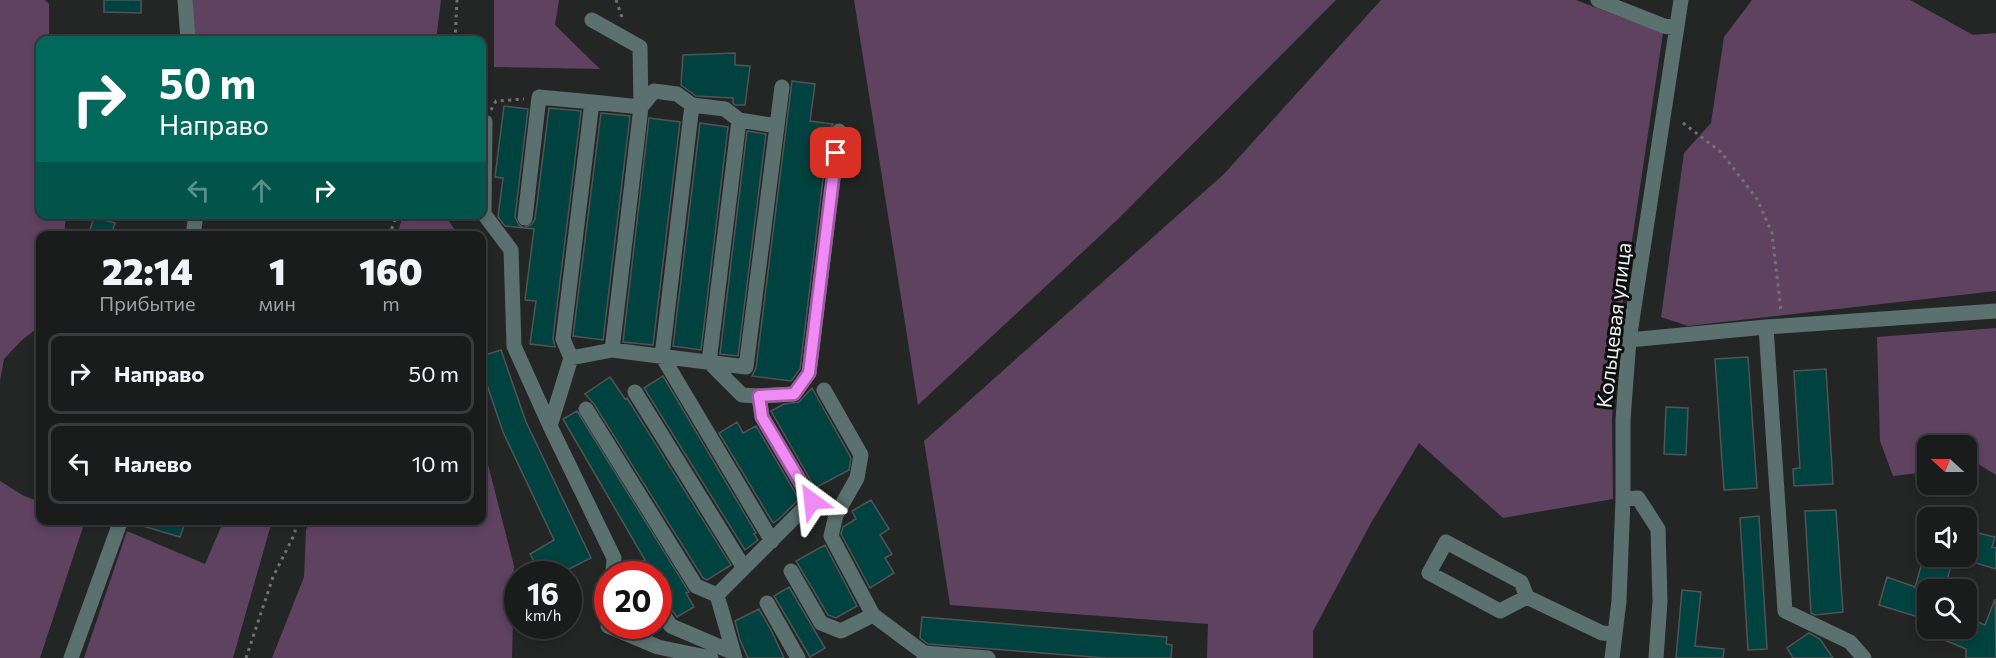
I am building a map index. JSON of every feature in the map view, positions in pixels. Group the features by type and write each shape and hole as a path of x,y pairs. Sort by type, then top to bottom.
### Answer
{"street":[{"path":"185,0 188,36"},
{"path":"1598,0 1664,26 1676,28"},
{"name":"Кольцевая улица","path":"1612,658 1619,601 1623,419 1629,340 1681,0"},
{"path":"592,20 640,47 641,107 612,350"},
{"path":"571,358 612,350 746,367 782,87"},
{"path":"641,107 654,91 677,94 692,105 725,109 739,120 777,126"},
{"path":"525,218 539,97 641,107"},
{"path":"550,426 571,358 563,339 592,102"},
{"path":"692,105 662,356 772,541"},
{"path":"709,362 739,120"},
{"path":"709,362 742,395 794,394 809,373 839,130"},
{"path":"486,217 511,250 514,346 614,561"},
{"path":"1629,340 1766,327 1996,311"},
{"path":"1766,327 1785,611 1850,642 1864,658"},
{"path":"824,390 861,455 857,478 836,515 831,536 873,615 924,655 988,658"},
{"path":"635,392 744,568"},
{"path":"717,595 812,501 762,417 759,396"},
{"path":"586,409 696,586 717,595"},
{"path":"1623,499 1638,498 1658,529 1660,601 1656,658"},
{"path":"71,658 119,525"},
{"path":"1527,597 1500,610 1429,573 1446,542 1521,582 1527,597 1602,633 1615,634"},
{"path":"791,571 821,623 841,631 873,615"},
{"path":"717,595 730,656"},
{"path":"767,603 798,658"},
{"path":"672,627 730,656"},
{"path":"639,639 658,647 711,658"}],"path":[{"path":"455,36 458,0"},
{"path":"486,117 495,101 539,97"},
{"path":"1683,123 1721,152 1757,199 1772,233 1782,326"},
{"path":"246,658 273,577 297,525"}],"shaded area":[{"path":"0,0 45,0 49,4 49,36 36,36 36,219 66,219 64,231 36,231 36,329 4,359 0,381"},
{"path":"189,0 441,0 436,36 194,36"},
{"path":"494,0 559,0 555,25 600,69 494,67"},
{"path":"854,0 1336,0 1116,221 918,405"},
{"path":"1381,0 1576,0 1663,33 1617,341 1612,419 1613,499 1503,518 1419,443 1371,523 1313,631 1313,658 1207,658 1208,624 950,605 924,441 1224,174"},
{"path":"1752,0 1910,0 1973,35 1996,33 1996,291 1688,326 1661,317 1684,153 1711,123 1724,37"},
{"path":"402,219 448,219 455,231 398,231"},
{"path":"1996,328 1996,475 1977,463 1977,435 1917,435 1917,473 1893,476 1880,441 1877,337"},
{"path":"486,457 513,561 504,561 504,639 512,639 512,658 272,658 304,577 306,530 308,525 486,525"},
{"path":"0,481 36,500 36,525 84,525 40,658 0,658"},
{"path":"222,525 271,525 233,658 84,658 127,531 205,564"}],"building":[{"path":"104,0 141,0 141,13 104,12"},
{"path":"735,53 735,65 750,66 745,105 735,105 733,98 696,96 681,85 683,55"},
{"path":"792,81 815,84 810,121 833,124 829,130 800,369 791,381 752,376 756,368"},
{"path":"504,106 528,109 515,217 519,225 524,228 505,226 498,217 503,178 495,177"},
{"path":"549,108 581,111 553,338 555,347 530,344 536,301 525,300 534,229 524,228 532,224 535,219"},
{"path":"601,113 630,116 603,340 573,336"},
{"path":"649,118 680,122 653,345 623,342"},
{"path":"700,123 728,127 701,350 673,346"},
{"path":"747,131 766,134 738,356 720,354"},
{"path":"93,219 115,223 113,231 90,231"},
{"path":"501,350 526,422 591,558 582,562 534,561 530,554 554,540 503,432 486,382 486,355"},
{"path":"1748,357 1757,488 1724,490 1715,359"},
{"path":"1826,369 1833,484 1794,486 1793,469 1800,468 1794,371"},
{"path":"663,376 756,533 754,534 758,540 745,550 644,388"},
{"path":"610,377 625,399 627,398 731,565 707,580 703,578 594,404 585,394"},
{"path":"812,388 851,458 849,470 815,488 771,411 784,404 799,402"},
{"path":"1666,407 1688,408 1686,455 1664,454"},
{"path":"577,411 670,561 644,561 563,419"},
{"path":"737,422 743,433 756,426 799,499 773,523 719,433"},
{"path":"871,500 889,529 880,535 892,554 885,558 894,573 870,588 841,534 843,527 856,519 852,511"},
{"path":"1836,510 1843,612 1815,615 1811,613 1805,511"},
{"path":"1759,516 1767,649 1748,650 1740,518"},
{"path":"139,525 184,525 180,537"},
{"path":"1977,533 1995,537 1992,547 1996,548 1996,569 1977,563"},
{"path":"825,545 857,606 836,618 828,615 796,561"},
{"path":"672,565 689,592 686,593 694,607 677,617 672,610"},
{"path":"1921,567 1951,567 1947,579 1917,579"},
{"path":"1887,577 1915,587 1917,580 1917,617 1879,605"},
{"path":"789,587 825,648 810,657 774,596"},
{"path":"1682,590 1701,592 1695,646 1724,649 1723,658 1676,658"},
{"path":"1995,599 1996,658 1966,658 1966,649 1942,639 1977,639 1977,622 1985,625"},
{"path":"759,609 784,658 748,658 735,621"},
{"path":"922,617 1167,637 1166,644 1172,645 1171,658 1106,658 928,644 920,638"},
{"path":"1809,633 1820,639 1833,658 1793,658 1787,648"}],"route":[{"path":"812,501 762,417 759,396 794,394 809,373 836,153"}]}
